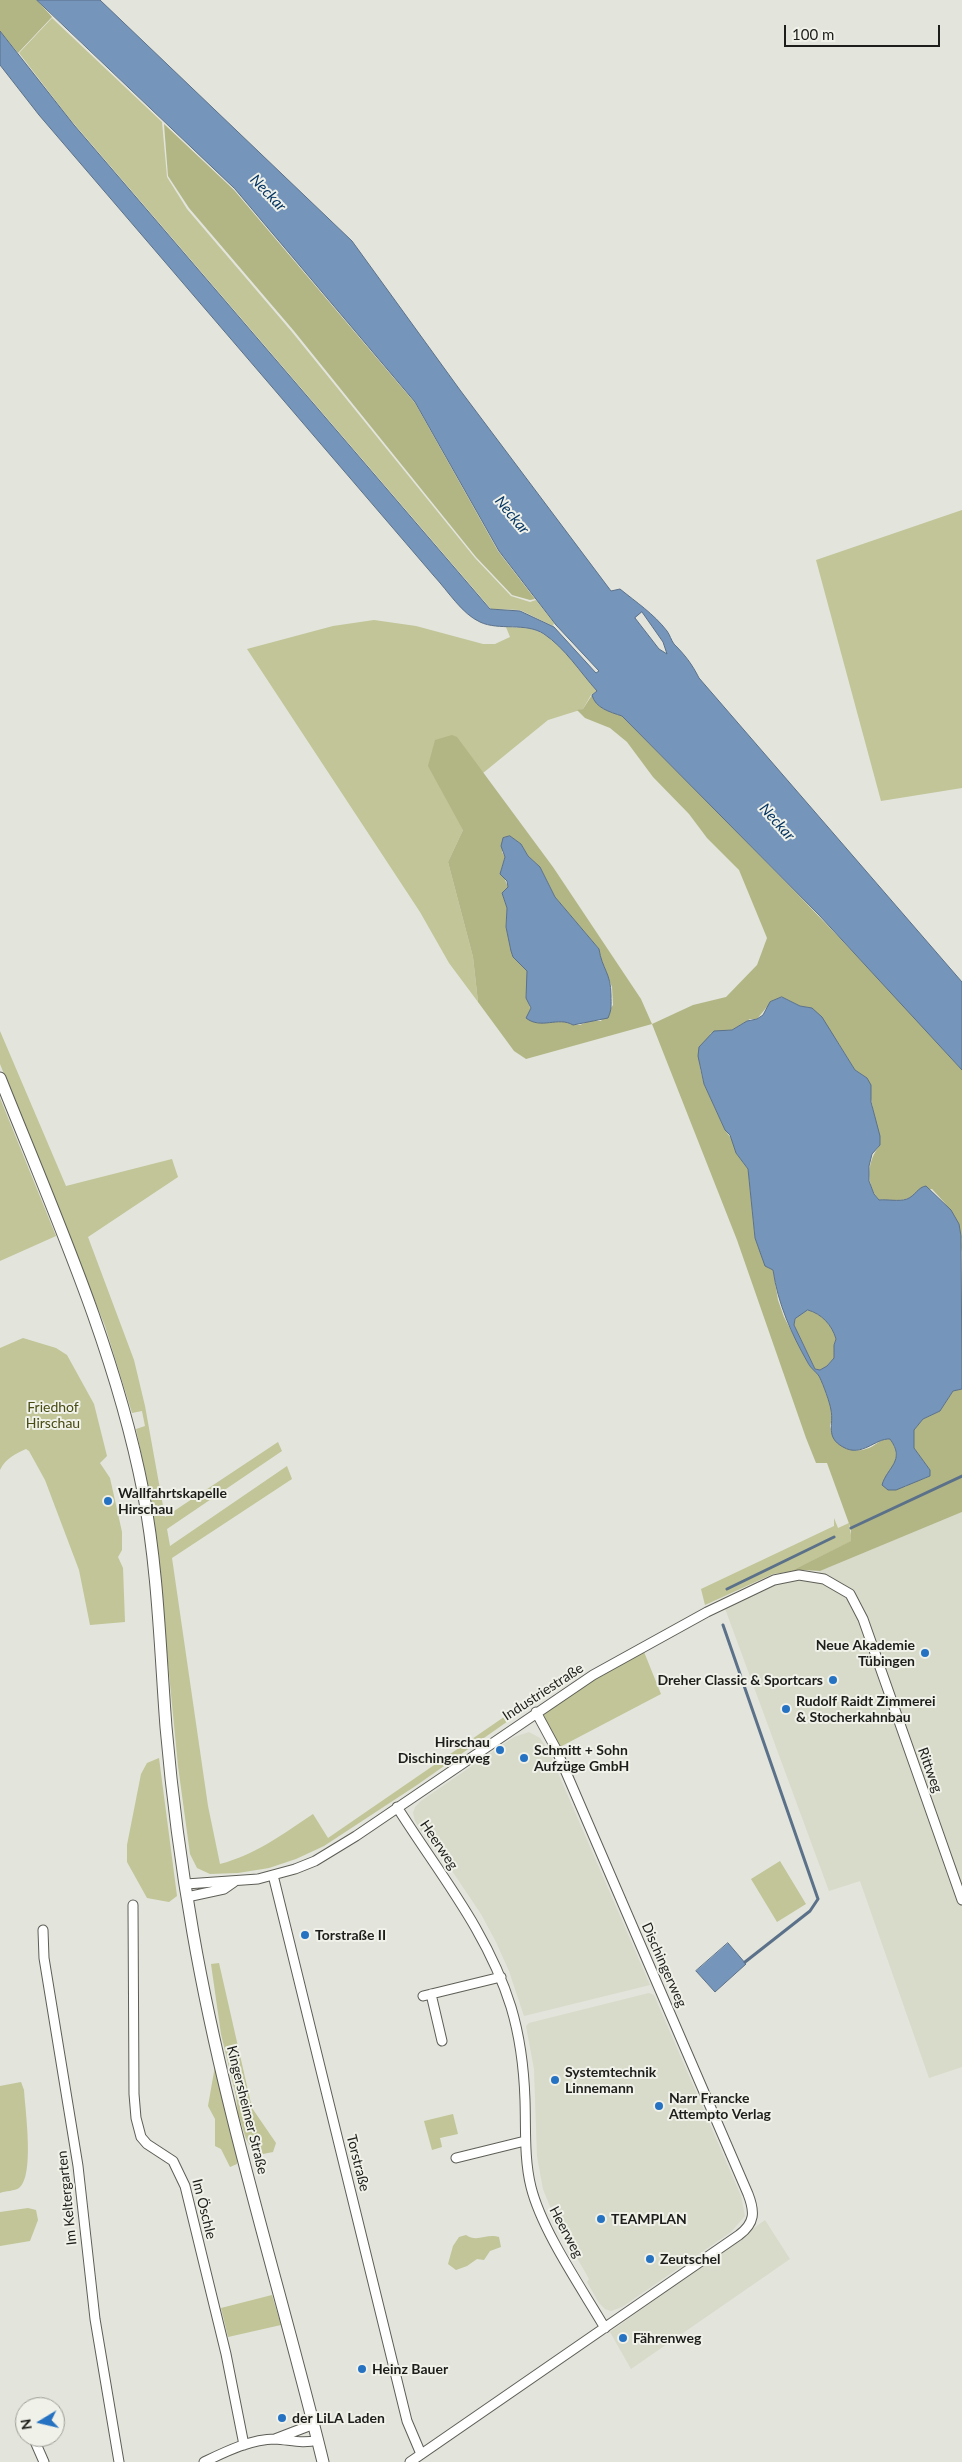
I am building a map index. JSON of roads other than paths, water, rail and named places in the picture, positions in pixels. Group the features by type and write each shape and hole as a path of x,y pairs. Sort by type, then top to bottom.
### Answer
{"main road":[{"name":"Kingersheimer Straße","path":"0,1078 88,1300 118,1391 135,1454 147,1511 155,1571 169,1760 187,1897 206,2003 231,2108 324,2462"}],"street":[{"name":"Industriestraße","path":"186,1884 221,1880 234,1882 273,1875 295,1869 327,1854 536,1712 642,1646 774,1580 808,1575 824,1580 850,1594"},
{"name":"Rittweg","path":"850,1594 868,1631 962,1900"},
{"name":"Dischingerweg","path":"536,1712 556,1750 748,2194 754,2215 745,2231 604,2328"},
{"name":"Heerweg","path":"397,1807 467,1912 501,1977 515,2024 522,2058 525,2141 531,2186 539,2212 604,2328"},
{"name":"Torstraße","path":"273,1875 407,2422 421,2454"},
{"name":"Industriestraße","path":"187,1897 224,1890 234,1882"},
{"name":"Im Öschle","path":"133,1905 134,2089 137,2124 144,2141 173,2161 185,2186 226,2354 244,2445"},
{"name":"Im Keltergarten","path":"42,1930 44,1958 78,2166 96,2319 120,2462"},
{"path":"442,2041 427,1995 501,1977"},
{"path":"456,2158 525,2141"},
{"path":"410,2462 604,2328"},
{"path":"204,2462 244,2445 274,2439 314,2424"},
{"path":"274,2439 304,2443 318,2440"},
{"path":"37,2447 44,2462"}],"water":[{"name":"Neckar","path":"37,0 100,0 352,241 460,390 611,591 620,589 662,625 699,678 962,982 962,1070 819,915 622,716 604,709 596,703 592,695 597,691 559,646 537,630 487,625 473,618 461,608 39,115 0,65 0,31 74,125 490,609 520,611 554,627 596,673 599,671 556,625 499,551 415,402 235,189","holes":["642,612 663,642 667,654 659,649 635,618"]},
{"path":"510,836 521,844 528,856 540,867 555,897 599,949 611,988 611,1007 608,1018 573,1025 561,1022 538,1023 526,1018 531,1008 526,998 527,971 513,957 511,951 506,927 507,908 502,893 508,887 507,881 500,874 505,857 501,846 503,838"},
{"path":"782,997 800,1006 812,1008 822,1017 855,1070 867,1078 871,1085 871,1102 880,1136 880,1145 872,1154 869,1166 869,1181 874,1194 879,1200 907,1199 926,1186 951,1210 959,1224 961,1236 962,1389 953,1391 940,1411 923,1419 914,1430 914,1448 930,1470 930,1476 896,1490 888,1490 882,1485 896,1458 896,1453 890,1439 879,1441 862,1449 850,1450 837,1443 832,1435 832,1415 823,1385 796,1341 778,1295 773,1270 765,1266 755,1238 748,1169 736,1153 730,1135 725,1130 704,1084 698,1056 699,1047 714,1031 732,1030 747,1021 757,1019 763,1015 770,1002","holes":["808,1310 818,1314 826,1321 836,1339 834,1358 827,1366 820,1370 815,1369 794,1325 795,1319"]},
{"path":"728,1943 746,1964 715,1992 696,1971"}],"waterway":[{"path":"851,1528 962,1476"},
{"path":"727,1589 834,1537"},
{"path":"723,1625 818,1899 810,1911 745,1962"}],"place":[{"name":"Wallfahrtskapelle Hirschau","path":"108,1501"},
{"name":"Neue Akademie Tübingen","path":"925,1653"},
{"name":"Dreher Classic & Sportcars","path":"833,1680"},
{"name":"Rudolf Raidt Zimmerei & Stocherkahnbau","path":"786,1709"},
{"name":"Hirschau Dischingerweg","path":"500,1750"},
{"name":"Schmitt + Sohn Aufzüge GmbH","path":"524,1758"},
{"name":"Torstraße II","path":"305,1935"},
{"name":"Systemtechnik Linnemann","path":"555,2080"},
{"name":"Narr Francke Attempto Verlag","path":"659,2106"},
{"name":"TEAMPLAN","path":"601,2219"},
{"name":"Zeutschel","path":"650,2259"},
{"name":"Fährenweg","path":"623,2338"},
{"name":"Heinz Bauer","path":"362,2369"},
{"name":"der LiLA Laden","path":"282,2418"}],"park label":[{"name":"Friedhof Hirschau","path":"53,1415"}]}
